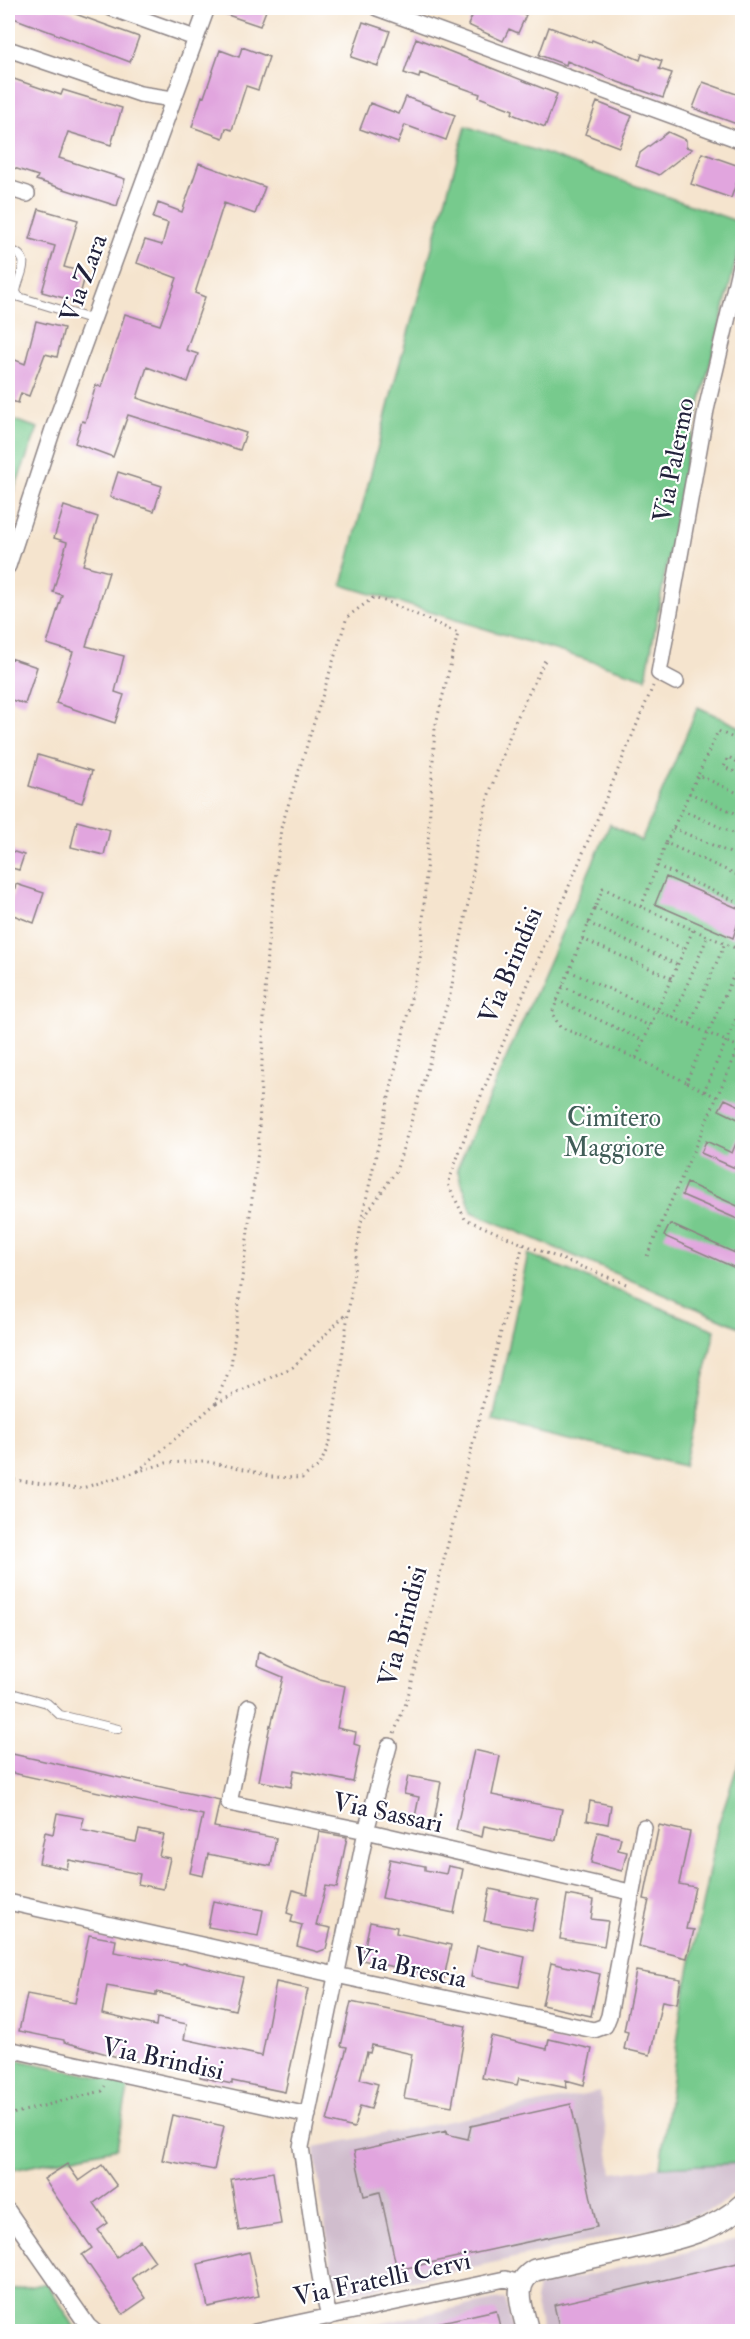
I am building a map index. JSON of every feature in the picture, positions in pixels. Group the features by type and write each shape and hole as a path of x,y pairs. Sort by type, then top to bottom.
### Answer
{"main road":[{"path":"528,2331 520,2290 524,2276 535,2270 680,2238 722,2222 742,2205"}],"street":[{"path":"111,8 195,38"},
{"name":"Via Zara","path":"8,566 53,429 207,8"},
{"path":"377,8 742,141"},
{"path":"8,49 140,94 173,99"},
{"path":"8,188 27,194"},
{"name":"Via Palermo","path":"659,673 706,410 742,257"},
{"path":"659,673 676,682"},
{"name":"Via Sassari","path":"249,1707 230,1803 366,1831 630,1892"},
{"path":"329,2317 320,2276 301,2147 366,1831 389,1746"},
{"name":"Via Brescia","path":"8,1902 336,1976 594,2030 605,2026 609,2016 630,1892 644,1827"},
{"name":"Via Brindisi","path":"8,2049 308,2115"},
{"path":"8,2211 88,2326 95,2331"},
{"name":"Via Fratelli Cervi","path":"255,2331 506,2279 520,2290"}],"lane":[{"path":"8,249 18,252 23,258 24,264 16,292 19,297 93,320"},
{"path":"8,1692 47,1703 60,1715 118,1729"}],"path":[{"path":"8,1479 79,1489 166,1463 203,1461 271,1477 302,1478 320,1465 330,1442 361,1222 421,954 435,729 458,633 373,597 347,617 281,828 267,952 258,1151 231,1366 215,1404"},
{"path":"361,1222 396,1171 450,995 488,797 514,724 546,658"},
{"name":"Via Brindisi","path":"626,1284 522,1244 465,1219 448,1184 470,1122 659,673"},
{"path":"641,907 666,843 718,731 742,742"},
{"path":"742,764 728,757 724,767 742,776"},
{"path":"698,775 742,795"},
{"path":"689,793 742,816"},
{"path":"682,810 742,837"},
{"path":"674,828 742,858"},
{"path":"666,843 742,877"},
{"path":"657,866 742,904"},
{"path":"717,1097 636,1058 560,1027 552,1013 603,888 742,951"},
{"path":"594,908 684,949"},
{"path":"588,923 678,965"},
{"path":"636,1058 693,930"},
{"path":"673,1018 708,936"},
{"path":"582,939 672,978"},
{"path":"690,1025 725,943"},
{"path":"686,1082 742,957"},
{"path":"569,971 739,1047"},
{"path":"562,986 650,1026"},
{"path":"557,1000 644,1041"},
{"path":"704,1091 742,1005"},
{"path":"647,1256 742,1040"},
{"name":"Via Brindisi","path":"389,1746 406,1703 424,1639 522,1244"},
{"path":"138,1471 215,1404 293,1367 348,1311"},
{"path":"8,2115 102,2091 114,2072"}],"shaded area":[{"path":"600,2092 612,2173 660,2167 742,2163 742,2185 718,2207 665,2225 345,2295 333,2279 314,2147"},
{"path":"742,2239 742,2331 542,2331 535,2300 538,2287"},
{"path":"505,2299 513,2331 340,2332 494,2300"}],"green space":[{"path":"466,126 742,223 742,236 685,464 646,678 342,585 395,380"},
{"path":"8,418 38,428 9,503 8,503"},
{"name":"Cimitero Maggiore","path":"698,707 742,728 742,1328 472,1212 457,1169 610,824 641,841"},
{"path":"528,1254 715,1330 684,1466 493,1421"},
{"path":"742,1752 742,2163 660,2167 682,2007 718,1825"},
{"path":"8,2058 129,2083 117,2148 8,2171"},
{"path":"47,2283 77,2331 8,2331 8,2291"}],"building":[{"path":"8,8 59,8 139,37 130,62 8,16"},
{"path":"217,8 267,8 260,26 216,11"},
{"path":"476,8 508,8 526,15 518,33 509,29 503,41 468,25"},
{"path":"363,22 390,31 378,66 351,57"},
{"path":"549,27 591,42 592,40 640,60 642,54 662,61 659,69 672,73 663,98 567,61 566,65 539,55"},
{"path":"416,38 557,94 545,127 512,114 513,110 479,97 480,94 420,73 419,78 404,73"},
{"path":"242,47 269,57 258,90 246,86 232,130 226,128 223,138 192,127 220,50 239,57"},
{"path":"8,77 61,95 63,90 122,108 111,145 68,132 59,158 125,179 117,206 36,180 38,176 8,166"},
{"path":"703,82 742,96 742,126 693,108"},
{"path":"406,97 455,115 446,140 405,125 398,143 360,129 370,103 399,114"},
{"path":"597,102 632,116 619,147 585,134"},
{"path":"668,132 686,140 686,147 692,149 659,175 636,166 640,153"},
{"path":"702,153 742,167 731,198 691,184"},
{"path":"199,163 265,187 255,214 224,203 195,293 205,297 186,350 198,354 188,382 147,367 137,398 246,433 240,450 128,415 113,457 75,443 82,421 85,422 96,385 101,387 125,314 160,325 177,278 137,263 145,240 162,245 168,223 153,218 158,203 182,212"},
{"path":"39,209 78,220 64,267 86,273 78,302 42,292 55,246 30,239"},
{"path":"36,321 64,328 57,357 45,354 29,396 21,393 18,403 8,400 8,357 25,364"},
{"path":"118,472 162,486 154,511 110,497"},
{"path":"64,506 98,517 83,565 109,572 86,646 124,656 115,692 124,695 115,723 56,703 73,652 47,644 62,595 53,592 67,542 54,538"},
{"path":"10,658 37,667 25,704 8,699"},
{"path":"38,755 92,771 82,803 29,786"},
{"path":"77,821 110,830 104,855 71,847"},
{"path":"8,850 24,855 19,870 8,867"},
{"path":"666,877 742,910 733,938 655,904"},
{"path":"16,884 44,893 34,923 8,913"},
{"path":"725,1099 742,1107 742,1121 719,1110"},
{"path":"742,1129 742,1171 701,1153 706,1141 732,1153"},
{"path":"687,1183 742,1208 742,1221 682,1195"},
{"path":"670,1224 742,1256 742,1271 664,1236"},
{"path":"259,1652 320,1680 345,1686 337,1728 356,1732 354,1744 360,1746 353,1782 294,1770 291,1787 259,1781 270,1725 283,1677 257,1666"},
{"path":"474,1750 500,1756 492,1795 562,1809 556,1840 484,1826 482,1837 456,1830"},
{"path":"8,1753 220,1800 214,1827 276,1838 271,1866 208,1854 203,1876 190,1873 203,1815 8,1772"},
{"path":"408,1776 441,1782 433,1826 414,1822 419,1797 404,1794"},
{"path":"590,1801 611,1805 608,1824 587,1820"},
{"path":"57,1813 84,1818 81,1830 136,1842 139,1830 164,1835 159,1856 170,1858 163,1889 138,1884 140,1874 69,1860 67,1869 39,1863 45,1832 53,1834"},
{"path":"659,1825 690,1832 679,1884 695,1887 686,1929 694,1930 687,1958 639,1946 649,1900 644,1899"},
{"path":"319,1832 347,1837 337,1888 326,1886 316,1925 331,1928 326,1949 318,1952 297,1946 302,1925 291,1922 293,1915 287,1913 293,1890 307,1894"},
{"path":"598,1832 621,1838 618,1850 627,1852 622,1871 591,1863"},
{"path":"390,1859 425,1866 425,1870 446,1874 448,1866 463,1869 454,1913 382,1898"},
{"path":"490,1889 538,1899 532,1930 484,1921"},
{"path":"567,1895 594,1900 591,1919 608,1921 604,1946 560,1939"},
{"path":"213,1901 263,1910 258,1936 208,1927"},
{"path":"370,1922 397,1927 396,1933 451,1945 444,1978 362,1960"},
{"path":"89,1935 116,1940 114,1952 183,1963 243,1977 235,2010 156,1992 156,1995 107,1986 102,2014 156,2026 157,2018 187,2024 184,2039 262,2056 276,1982 308,1989 285,2092 200,2077 201,2071 128,2060 64,2042 64,2040 19,2031 27,1994 75,2003"},
{"path":"477,1946 525,1957 519,1987 471,1977"},
{"path":"551,1963 600,1974 591,2016 542,2005"},
{"path":"636,1971 681,1979 677,2004 662,2001 650,2055 624,2049 628,2032 624,2031"},
{"path":"351,2002 466,2026 452,2106 404,2098 412,2054 372,2045 370,2053 367,2052 360,2079 378,2084 371,2109 360,2106 354,2128 327,2121 347,2047 341,2046"},
{"path":"491,2036 547,2049 549,2039 592,2049 584,2085 566,2080 567,2088 519,2078 517,2085 482,2078"},
{"path":"571,2104 597,2227 397,2270 380,2192 364,2196 354,2151 447,2131 446,2134 468,2139 471,2126"},
{"path":"172,2115 224,2126 214,2170 162,2160"},
{"path":"67,2164 79,2181 102,2165 117,2186 94,2203 108,2223 98,2230 117,2257 140,2240 155,2261 132,2278 146,2298 123,2314 82,2255 92,2248 44,2179"},
{"path":"273,2172 281,2224 239,2231 231,2179"},
{"path":"249,2252 259,2296 208,2307 198,2264"},
{"path":"742,2262 742,2331 560,2331 554,2305"},
{"path":"496,2310 501,2331 423,2331 423,2326"}]}
